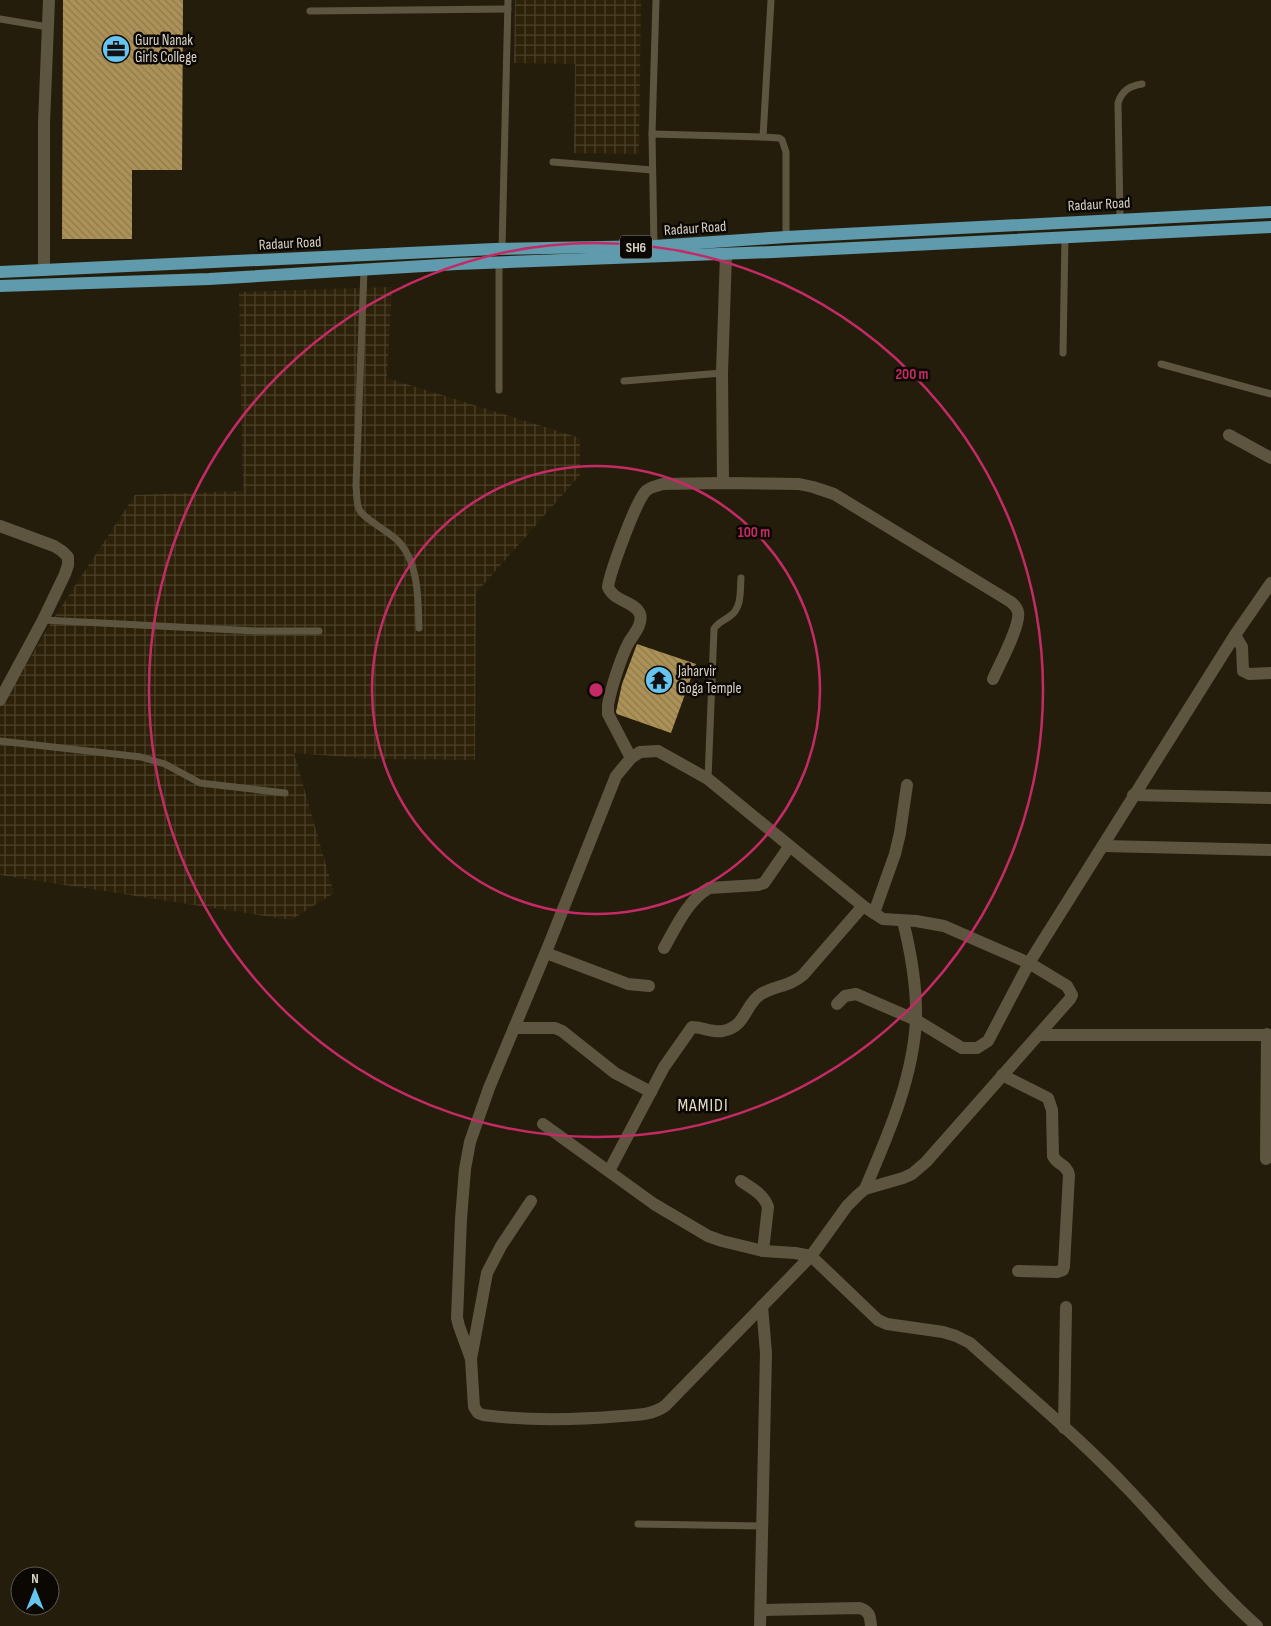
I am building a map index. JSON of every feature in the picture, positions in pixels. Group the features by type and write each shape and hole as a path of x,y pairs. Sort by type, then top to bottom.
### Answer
{"main road":[{"name":"Radaur Road","path":"0,272 502,249 654,246 786,237 1271,212"},
{"name":"Radaur Road","path":"0,286 208,279 1271,227"}],"street":[{"path":"44,270 44,123 49,0"},
{"path":"723,483 722,373 726,254"},
{"path":"1229,436 1271,458"},
{"path":"631,758 608,714 608,705 628,645 640,622 640,616 635,608 610,593 608,587 627,532 646,491 653,486 663,484 723,483 799,484 834,494 1011,602 1018,611 1015,629 993,679"},
{"path":"0,526 54,546 68,557 66,574 0,700"},
{"path":"837,1004 845,996 856,994 916,1020 962,1048 977,1048 988,1041 1028,963 1104,846 1133,795 1235,635 1271,583"},
{"path":"1235,635 1242,647 1243,671 1249,674 1271,673"},
{"path":"471,1359 457,1318 461,1219 465,1169 470,1142 489,1088 546,953 616,776 631,758 640,752 658,751 708,780 863,906 883,919 916,921 944,926 1028,963 1067,986 1072,995 926,1162 912,1174 865,1189 858,1194 847,1206 811,1256 665,1406 652,1413 593,1419 544,1420 478,1413 472,1402 471,1359 487,1273 501,1246 531,1201"},
{"path":"874,913 895,854 907,785"},
{"path":"1133,795 1271,798"},
{"path":"1104,846 1271,850"},
{"path":"664,948 677,925 703,892 710,888 764,883 789,847"},
{"path":"610,1172 664,1067 692,1027 715,1032 724,1031 734,1026 742,1020 752,1001 760,995 794,982 803,975 863,906"},
{"path":"865,1189 893,1123 912,1051 916,1020 915,988 903,921"},
{"path":"546,953 628,984 649,986"},
{"path":"514,1028 555,1028 562,1031 615,1073 651,1092"},
{"path":"1039,1035 1269,1035 1266,1159"},
{"path":"1002,1075 1048,1098 1052,1110 1053,1156 1055,1160 1065,1166 1069,1175 1064,1266 1062,1270 1057,1272 1018,1271"},
{"path":"543,1124 654,1204 708,1236 763,1250 795,1252 811,1256 878,1320 887,1324 956,1336 970,1343 1064,1428 1128,1490 1254,1625"},
{"path":"741,1181 766,1200 768,1207 763,1250"},
{"path":"760,1626 766,1353 762,1306"},
{"path":"1064,1428 1066,1307"},
{"path":"761,1610 860,1608 867,1611 870,1616 871,1626"}],"lane":[{"path":"502,249 508,0"},
{"path":"654,246 652,134 656,0"},
{"path":"763,137 771,0"},
{"path":"310,12 508,9"},
{"path":"0,19 48,27"},
{"path":"1120,220 1118,103 1124,91 1135,85 1142,84"},
{"path":"652,134 779,138 784,143 786,152 786,237"},
{"path":"553,162 652,170"},
{"path":"1063,353 1065,237"},
{"path":"499,264 499,390"},
{"path":"364,270 356,486 359,510 364,516 392,535 406,551 412,565 418,589 419,628"},
{"path":"1161,364 1271,394"},
{"path":"624,382 722,373"},
{"path":"708,780 714,629 717,624 732,616 736,610 739,603 741,578"},
{"path":"43,620 319,631"},
{"path":"0,741 141,757 165,764 200,783 286,793"},
{"path":"638,1524 762,1526"}],"shaded area":[{"path":"515,0 641,0 639,154 574,153 575,64 514,63"},
{"path":"392,287 387,378 580,438 580,475 476,593 475,760 374,759 294,753 334,893 291,920 0,875 0,707 57,613 135,495 243,491 239,292"}],"building":[{"path":"63,0 183,0 182,170 132,170 132,239 62,239"},
{"path":"637,644 696,664 671,733 617,714 616,712 622,684"}],"place":[{"name":"Guru Nanak Girls College","path":"116,49"},
{"name":"Jaharvir Goga Temple","path":"659,680"}],"district":[{"name":"MAMIDI","path":"703,1105"}]}
